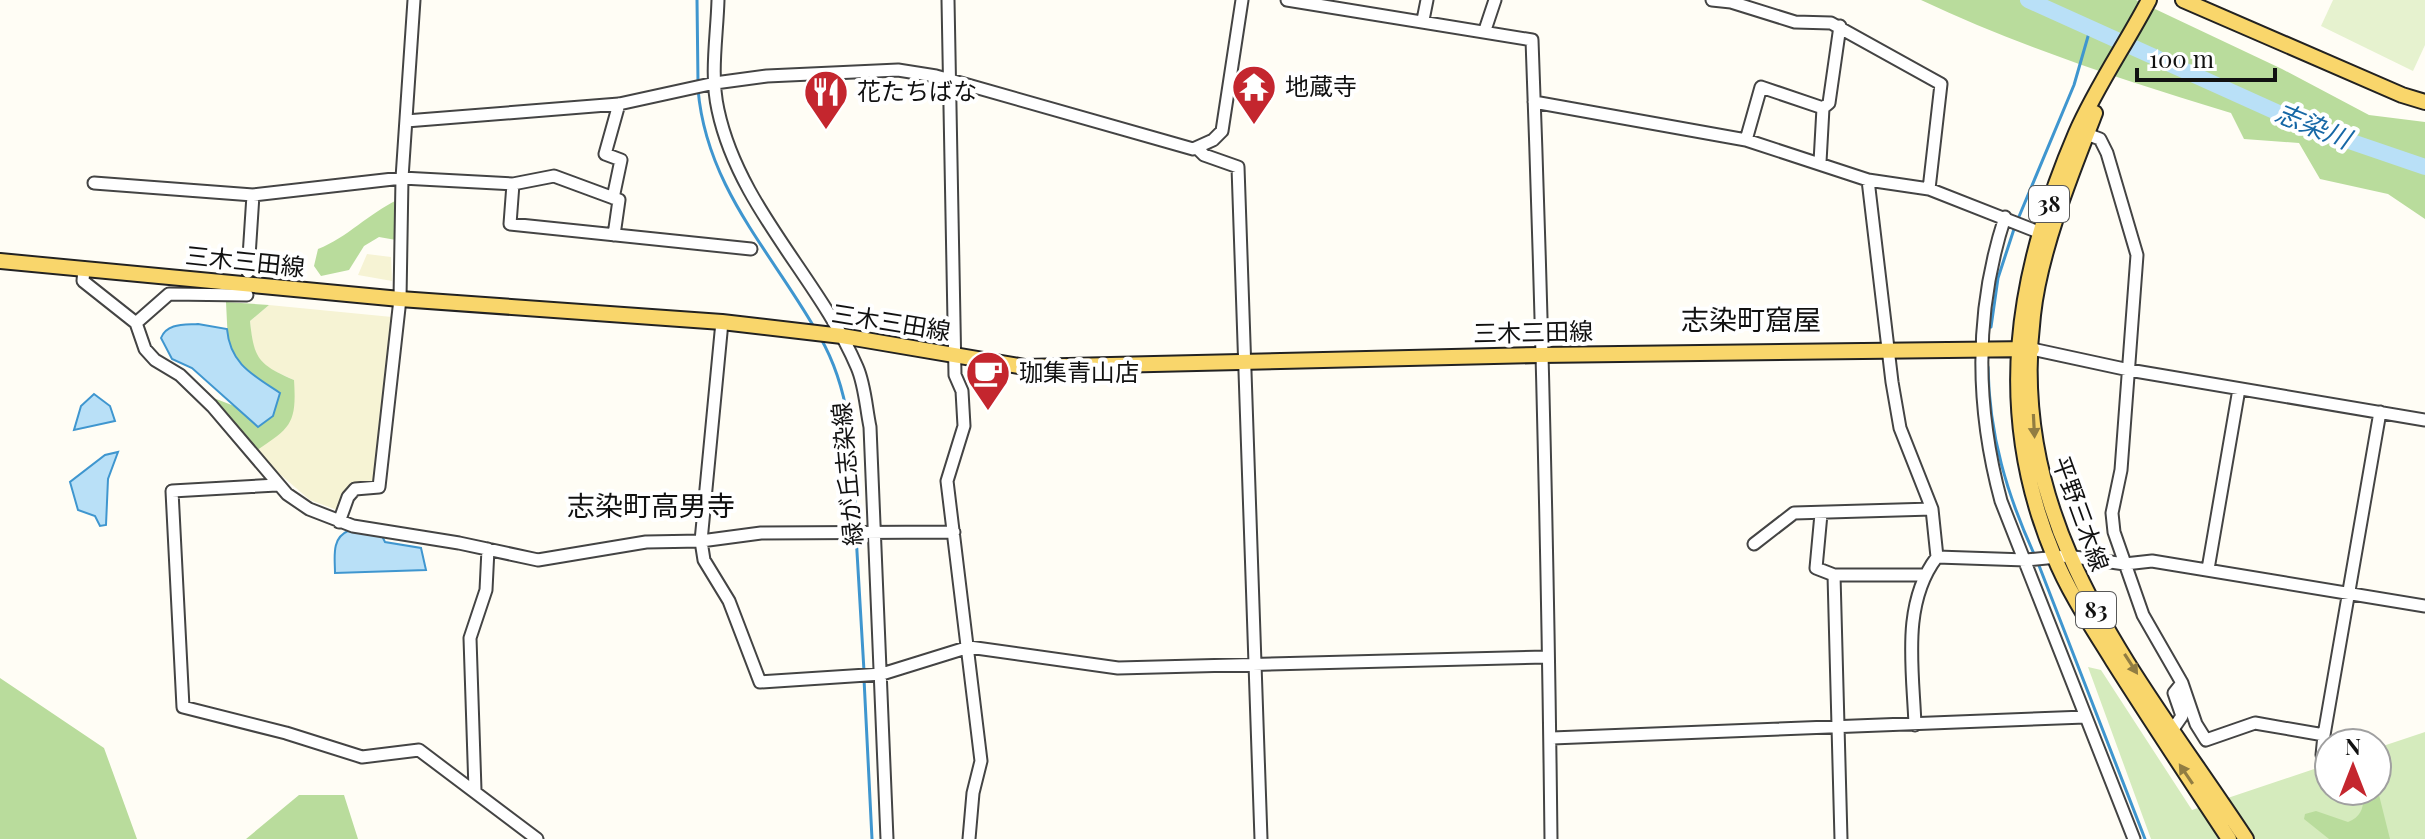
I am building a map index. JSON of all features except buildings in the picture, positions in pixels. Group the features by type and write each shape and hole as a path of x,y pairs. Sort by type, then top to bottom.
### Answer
{"main road":[{"path":"2183,0 2425,102"},
{"name":"38","path":"2024,349 2033,315 2045,235 2082,132 2149,1"},
{"name":"三木三田線","path":"0,261 400,299 722,322 842,336 1025,367 1540,355 2024,349"},
{"name":"平野三木線","path":"2024,349 2035,453 2060,556 2085,617 2229,839"},
{"name":"平野三木線","path":"2060,556 2246,839"}],"street":[{"path":"339,522 348,497 355,489 379,487 400,299 402,178 414,0"},
{"name":"緑が丘志染線","path":"718,0 715,83 718,109 730,152 766,219 842,336 859,371 870,427 887,839"},
{"path":"948,0 955,375 965,410 964,426 947,481 981,761 973,793 969,839"},
{"path":"1198,149 1222,131 1242,0"},
{"path":"1287,0 1532,40 1546,657 1552,738 1551,839"},
{"path":"1376,14 1379,0"},
{"path":"1423,20 1427,0"},
{"path":"1485,30 1495,0"},
{"path":"1712,0 1731,2 1795,22 1840,26 1941,84 1929,189"},
{"path":"1820,162 1823,108 1829,103 1840,26"},
{"path":"406,121 619,104 715,83 767,76 898,70 951,82 1179,147 1198,149 1238,167 1261,839"},
{"path":"1746,140 1761,87 1823,108"},
{"path":"1534,102 1746,140 1868,180 1929,189 2045,235"},
{"path":"613,198 621,160 605,154 619,104"},
{"path":"2082,132 2100,139 2107,153 2137,255 2121,470 2112,513 2114,532 2143,615 2182,683 2196,724 2206,740 2255,723 2313,733"},
{"path":"94,183 253,195 402,178 513,184 554,176 619,200 614,235"},
{"path":"1868,180 1900,428 1932,509 1937,557 1924,575 1913,616 1915,725"},
{"path":"513,184 510,224 751,249"},
{"path":"248,272 253,195"},
{"path":"2012,220 1989,272 1979,349 1980,389 1993,471 2134,839"},
{"path":"84,268 83,281 136,323 145,349 155,360 180,375 212,406 277,485 309,509 339,522 538,560 646,542 701,541 761,533 954,532"},
{"path":"136,323 169,294 247,295"},
{"path":"722,322 701,541 704,560 729,601 760,682 882,674 969,647 1118,668 1546,657"},
{"path":"2024,349 2425,420"},
{"path":"2208,569 2239,389"},
{"path":"2325,727 2380,412"},
{"path":"277,485 172,491 183,707 286,733 362,757 419,750 537,839"},
{"path":"1754,544 1794,513 1932,509"},
{"path":"1821,514 1816,568 1834,575 1924,575"},
{"path":"475,790 470,638 486,590 488,549"},
{"path":"1937,557 2026,560 2060,556 2125,564 2152,561 2425,606"},
{"path":"1834,575 1841,839"},
{"path":"2173,729 2182,716 2174,693 2182,683"},
{"path":"1552,738 2085,717"}],"shaded area":[{"path":"367,254 391,257 392,281 358,275"},
{"path":"269,305 392,317 377,477 373,483 352,483 337,510 310,500 254,452 294,380 268,368 253,353 250,321"}],"green space":[{"path":"1921,0 2136,0 2282,69 2369,115 2425,122 2425,219 2388,194 2320,179 2299,143 2244,139 2231,113 2074,62"},
{"path":"2333,0 2425,0 2425,45 2413,71 2321,26"},
{"path":"397,200 396,240 379,237 364,246 349,270 321,276 314,266 318,249"},
{"path":"226,302 269,305 250,321 256,352 265,364 294,380 294,407 289,424 254,452 211,397 242,409 258,426 248,372 237,363 228,343"},
{"path":"2088,667 2101,670 2192,810 2313,769 2313,807 2393,807 2393,743 2425,732 2425,839 2151,839"},
{"path":"0,678 104,748 137,839 0,839"},
{"path":"299,795 344,795 358,839 246,839"},
{"path":"2362,807 2382,807 2390,839 2329,839 2304,819 2305,814 2316,811 2348,822"}],"water":[{"path":"198,324 227,329 238,360 280,393 273,416 258,427 192,368 172,359 161,338 164,333 176,326"},
{"path":"94,394 110,406 115,421 74,430 81,406"},
{"path":"118,452 108,479 106,525 100,526 95,516 78,510 70,482 105,455"},
{"path":"348,531 381,534 385,542 421,548 426,570 335,573 336,543"}],"waterway":[{"path":"697,0 698,82"},
{"name":"志染川","path":"2028,0 2314,129 2425,167"},
{"path":"2018,219 2074,85 2091,26"},
{"path":"698,89 703,124 726,186 814,327"},
{"path":"1991,327 1998,278 2015,226"},
{"path":"820,337 840,382 846,406 856,528"},
{"path":"1988,367 1992,417 2001,464 2035,556"},
{"path":"856,535 864,671"},
{"path":"2038,563 2145,839"},
{"path":"864,679 872,839"}],"place":[{"name":"地蔵寺","path":"1254,126"},
{"name":"花たちばな","path":"826,131"},
{"name":"珈集青山店","path":"988,412"}],"district":[{"name":"志染町窟屋","path":"1751,320"},
{"name":"志染町高男寺","path":"651,506"}]}
